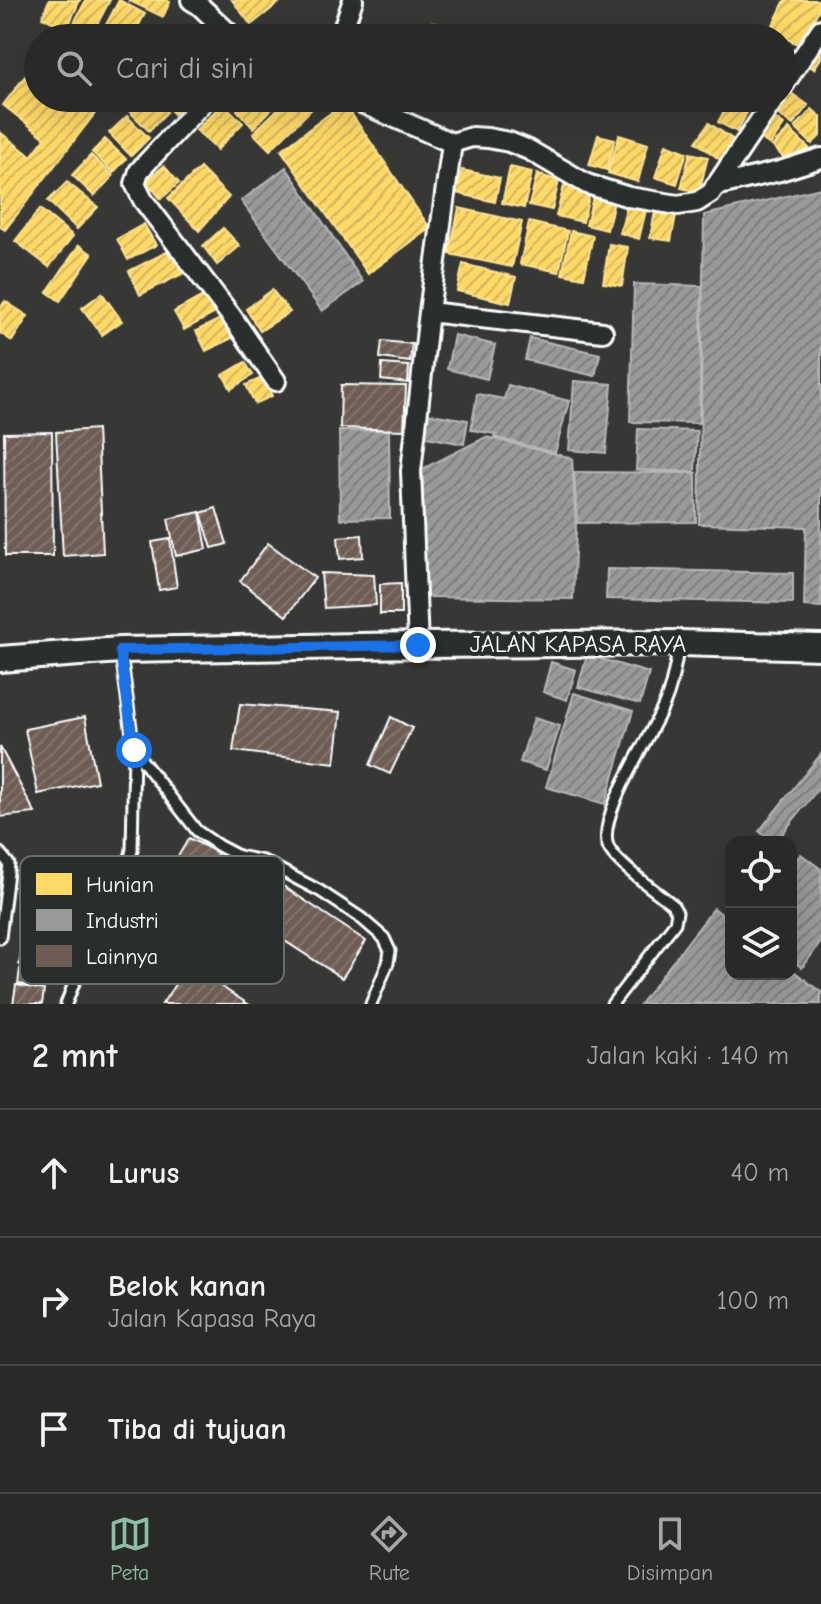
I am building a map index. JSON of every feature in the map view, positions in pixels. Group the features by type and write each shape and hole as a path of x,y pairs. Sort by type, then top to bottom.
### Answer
{"main road":[{"name":"JALAN KAPASA RAYA","path":"0,659 120,650 418,645 680,643 821,647"}],"street":[{"path":"191,0 219,24"},
{"path":"345,24 353,0"},
{"path":"797,65 821,29"},
{"path":"194,112 139,171 135,184 143,200 224,305 276,381"},
{"path":"382,112 452,143 472,137 509,142 529,150 587,184 629,197 678,205 705,199 765,112"},
{"path":"418,645 411,471 452,143"},
{"path":"715,186 821,158"},
{"path":"429,312 603,332"}],"lane":[{"path":"612,1004 675,923 677,912 672,904 620,862 608,848 606,832 617,795 667,699 680,643"},
{"path":"120,650 134,750 130,856"},
{"path":"134,750 197,831 238,856"},
{"path":"0,853 9,864 0,938"},
{"path":"284,872 361,918 384,938 390,951 388,963 371,1004"},
{"path":"66,1004 74,984"}],"building: Hunian":[{"path":"49,0 80,0 69,24 57,24 42,17"},
{"path":"86,0 110,0 97,24 73,24"},
{"path":"119,0 145,14 140,24 106,24"},
{"path":"128,0 166,0 170,2 163,17"},
{"path":"232,0 279,0 280,2 250,24"},
{"path":"785,0 821,0 802,46 797,44 797,24 773,24"},
{"path":"821,44 821,58 814,69 802,61"},
{"path":"24,77 24,112 96,112 5,230 0,227 0,132 31,156 45,138 3,105"},
{"path":"797,97 808,105 793,125 774,112 797,112"},
{"path":"812,109 821,117 821,135 812,144 795,128"},
{"path":"130,112 167,112 149,131"},
{"path":"214,112 232,112 243,123 217,150 196,130"},
{"path":"239,112 269,112 253,128"},
{"path":"275,112 309,112 270,150 253,133"},
{"path":"332,112 350,112 430,228 368,274 281,150"},
{"path":"723,112 747,112 737,132 718,122"},
{"path":"769,114 784,125 770,145 755,135"},
{"path":"127,116 149,138 131,156 109,133"},
{"path":"709,123 740,144 726,164 696,142"},
{"path":"789,129 809,148 792,166 772,146"},
{"path":"598,135 615,139 607,170 589,165"},
{"path":"619,135 648,144 638,182 608,173"},
{"path":"105,139 126,159 113,173 92,152"},
{"path":"666,144 687,152 677,184 655,177"},
{"path":"690,153 708,157 699,192 681,188"},
{"path":"91,155 113,176 94,196 72,175"},
{"path":"164,166 179,183 161,199 146,181"},
{"path":"510,167 532,172 524,208 502,203"},
{"path":"200,168 229,197 199,231 168,198"},
{"path":"462,170 500,178 495,202 456,193"},
{"path":"537,174 559,181 552,210 529,205"},
{"path":"67,182 98,207 77,229 48,201"},
{"path":"565,182 591,188 583,222 556,216"},
{"path":"595,189 616,194 607,230 586,225"},
{"path":"628,201 647,206 639,239 620,233"},
{"path":"656,206 677,210 671,241 650,238"},
{"path":"459,208 522,222 512,267 449,254"},
{"path":"40,209 73,236 49,267 15,241"},
{"path":"529,222 568,231 559,272 520,264"},
{"path":"144,224 156,245 128,260 117,239"},
{"path":"223,228 240,246 217,265 203,246"},
{"path":"571,231 593,236 584,278 562,274"},
{"path":"609,244 628,247 622,286 603,283"},
{"path":"79,245 92,254 60,301 47,292"},
{"path":"176,247 190,270 140,295 129,271"},
{"path":"463,264 516,277 510,303 457,291"},
{"path":"272,290 290,312 260,331 246,309"},
{"path":"102,293 122,321 102,335 82,308"},
{"path":"208,293 219,311 184,330 174,312"},
{"path":"5,301 28,316 12,341 0,333 0,308"},
{"path":"222,318 232,338 206,351 196,331"},
{"path":"245,362 253,375 231,389 223,375"},
{"path":"264,377 272,396 255,404 246,385"}],"building: Industri":[{"path":"286,167 363,282 322,311 241,201"},
{"path":"821,188 821,607 804,606 806,527 699,524 704,215"},
{"path":"634,284 702,286 699,423 630,422"},
{"path":"454,335 495,345 487,379 447,369"},
{"path":"530,338 600,354 595,376 525,360"},
{"path":"574,381 612,384 606,453 569,450"},
{"path":"508,385 569,401 555,453 494,437 495,434 471,430 477,394 504,399"},
{"path":"425,413 468,420 464,444 421,436"},
{"path":"638,429 697,431 695,472 636,470"},
{"path":"389,430 390,518 340,519 339,431"},
{"path":"486,437 572,458 576,528 573,599 426,597 422,469"},
{"path":"574,472 696,473 696,522 577,523"},
{"path":"607,569 793,573 793,603 606,599"},
{"path":"587,655 649,673 640,704 578,687"},
{"path":"551,662 576,670 567,700 543,692"},
{"path":"574,693 633,711 605,804 546,787"},
{"path":"534,718 560,726 546,770 520,762"},
{"path":"821,754 821,785 781,836 765,836 759,831"},
{"path":"801,854 821,869 821,942 802,968 797,964 797,858"},
{"path":"714,908 725,917 725,980 797,980 797,974 821,992 821,1004 640,1004"}],"building: Lainnya":[{"path":"382,341 412,344 410,362 380,358"},
{"path":"382,364 409,366 408,383 381,380"},
{"path":"341,385 406,386 404,430 340,428"},
{"path":"97,429 103,553 63,556 56,432"},
{"path":"52,432 53,556 5,556 4,433"},
{"path":"216,508 227,544 212,548 201,513"},
{"path":"200,512 207,549 176,556 168,519"},
{"path":"362,535 363,557 340,559 338,537"},
{"path":"170,539 177,587 159,590 152,542"},
{"path":"268,543 315,578 286,616 240,581"},
{"path":"321,573 374,575 376,605 324,608"},
{"path":"401,583 401,614 380,614 380,584"},
{"path":"240,704 341,712 335,763 233,751"},
{"path":"85,717 97,782 38,794 25,729"},
{"path":"391,717 412,728 390,774 370,765"},
{"path":"0,747 35,813 0,817"},
{"path":"189,838 218,853 216,856 178,856"},
{"path":"284,887 366,941 342,978 284,941"},
{"path":"20,969 20,984 45,984 45,987 18,984"},
{"path":"175,984 217,984 248,1004 162,1004"},
{"path":"16,985 44,990 42,1004 13,1004"}],"route":[{"path":"134,750 120,650 418,645"}]}
